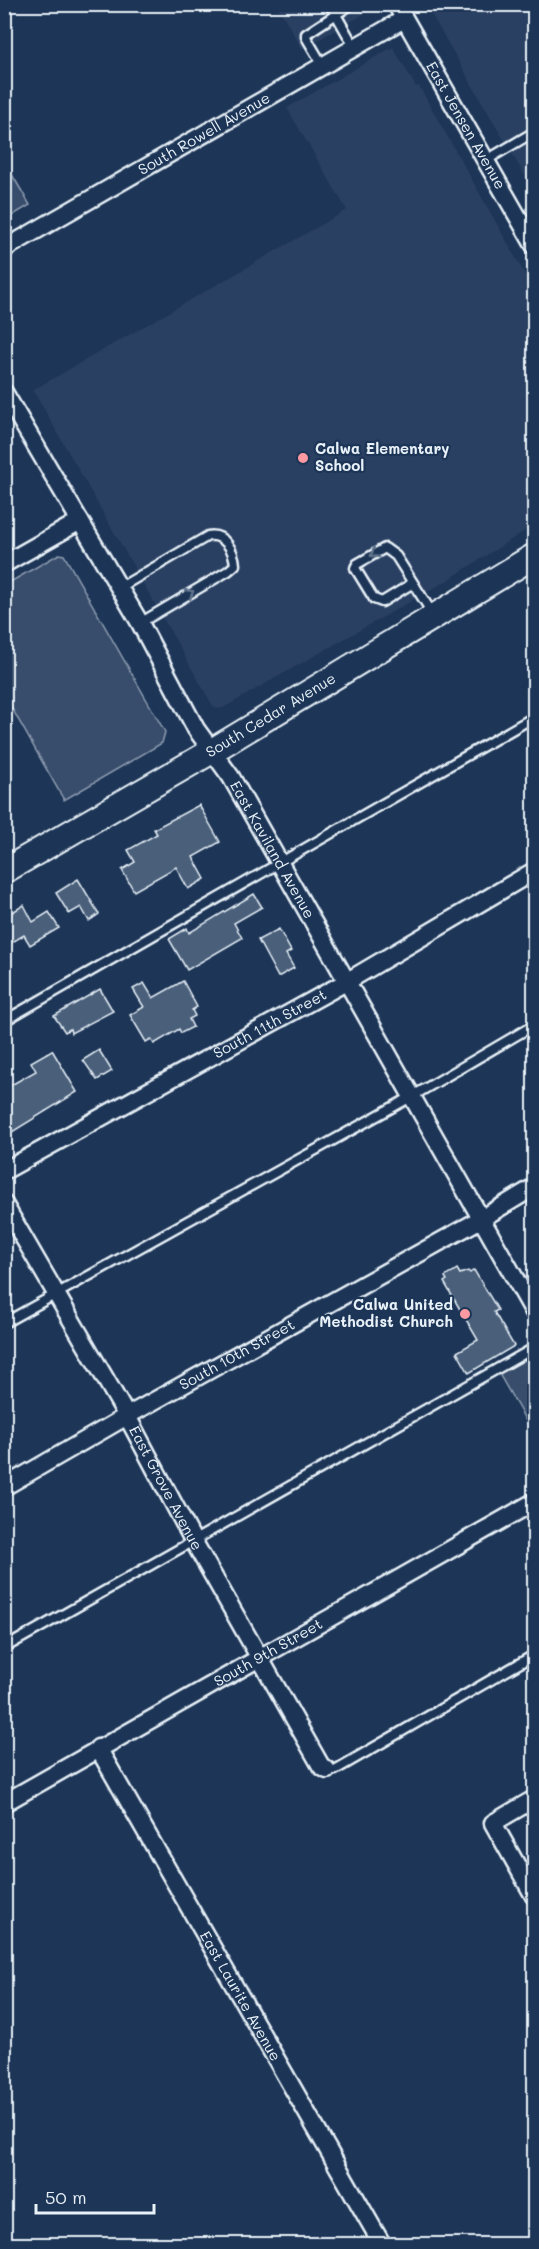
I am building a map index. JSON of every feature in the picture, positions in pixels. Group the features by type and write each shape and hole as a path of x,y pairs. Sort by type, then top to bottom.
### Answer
{"main road":[{"name":"South Cedar Avenue","path":"4,871 212,751 534,556"}],"street":[{"name":"South Rowell Avenue","path":"4,249 355,48 398,8"},
{"name":"East Jensen Avenue","path":"398,8 534,245"},
{"name":"East Kaviland Avenue","path":"4,392 140,623 196,729 231,777 534,1312"},
{"path":"4,564 80,521"},
{"name":"South 11th Street","path":"4,1171 346,981 534,872"},
{"name":"South 10th Street","path":"4,1487 534,1187"},
{"name":"East Grove Avenue","path":"4,1204 127,1416 194,1542 321,1766 327,1770"},
{"name":"South 9th Street","path":"4,1803 534,1502"},
{"name":"East Laurite Avenue","path":"98,1748 382,2244"},
{"path":"534,1799 494,1823 534,1896"}],"lane":[{"path":"330,4 355,48"},
{"path":"323,66 306,34 352,4"},
{"path":"485,161 534,133"},
{"path":"119,588 208,536 222,537 234,556 235,565 228,571 140,623"},
{"path":"413,583 382,602 374,599 355,568 357,564 385,548 396,556 434,616"},
{"path":"4,1021 534,717"},
{"path":"4,1323 411,1097 534,1025"},
{"path":"4,1648 534,1348"},
{"path":"327,1770 335,1770 534,1655"}],"shaded area":[{"path":"277,5 368,5 371,10 302,49"},
{"path":"426,5 534,5 534,192"},
{"name":"Calwa Elementary School","path":"393,47 416,87 419,86 534,290 534,525 448,580 218,709 213,706 33,390 347,210 287,108"},
{"path":"4,161 30,205 5,220 4,220"},
{"path":"59,554 64,555 165,732 162,743 64,800 5,696 5,585"},
{"path":"530,1354 534,1362 534,1435 498,1372"}],"building":[{"path":"199,805 220,842 193,857 205,879 188,889 176,867 134,891 122,870 135,862 128,850 157,834 154,829"},
{"path":"78,879 99,914 89,921 81,907 69,914 56,893"},
{"path":"254,894 262,907 234,923 242,938 187,970 169,939 187,928 189,933"},
{"path":"24,905 33,922 49,912 59,928 30,945 24,935 4,947 4,917"},
{"path":"279,929 291,951 286,954 294,968 278,977 258,940"},
{"path":"183,981 197,1007 192,1010 195,1016 189,1019 193,1027 181,1033 179,1029 154,1044 151,1039 146,1042 130,1015 144,1007 133,989 144,983 153,998"},
{"path":"100,989 113,1011 71,1033 70,1029 65,1032 54,1016"},
{"path":"52,1050 77,1092 4,1137 4,1089 36,1071 31,1062"},
{"path":"99,1050 112,1071 97,1080 83,1060"},
{"path":"457,1269 460,1274 474,1270 498,1310 494,1312 514,1346 469,1373 457,1352 478,1340 444,1282 447,1280 445,1277"}],"place":[{"name":"Calwa Elementary School","path":"303,458"},
{"name":"Calwa United Methodist Church","path":"465,1314"}]}
